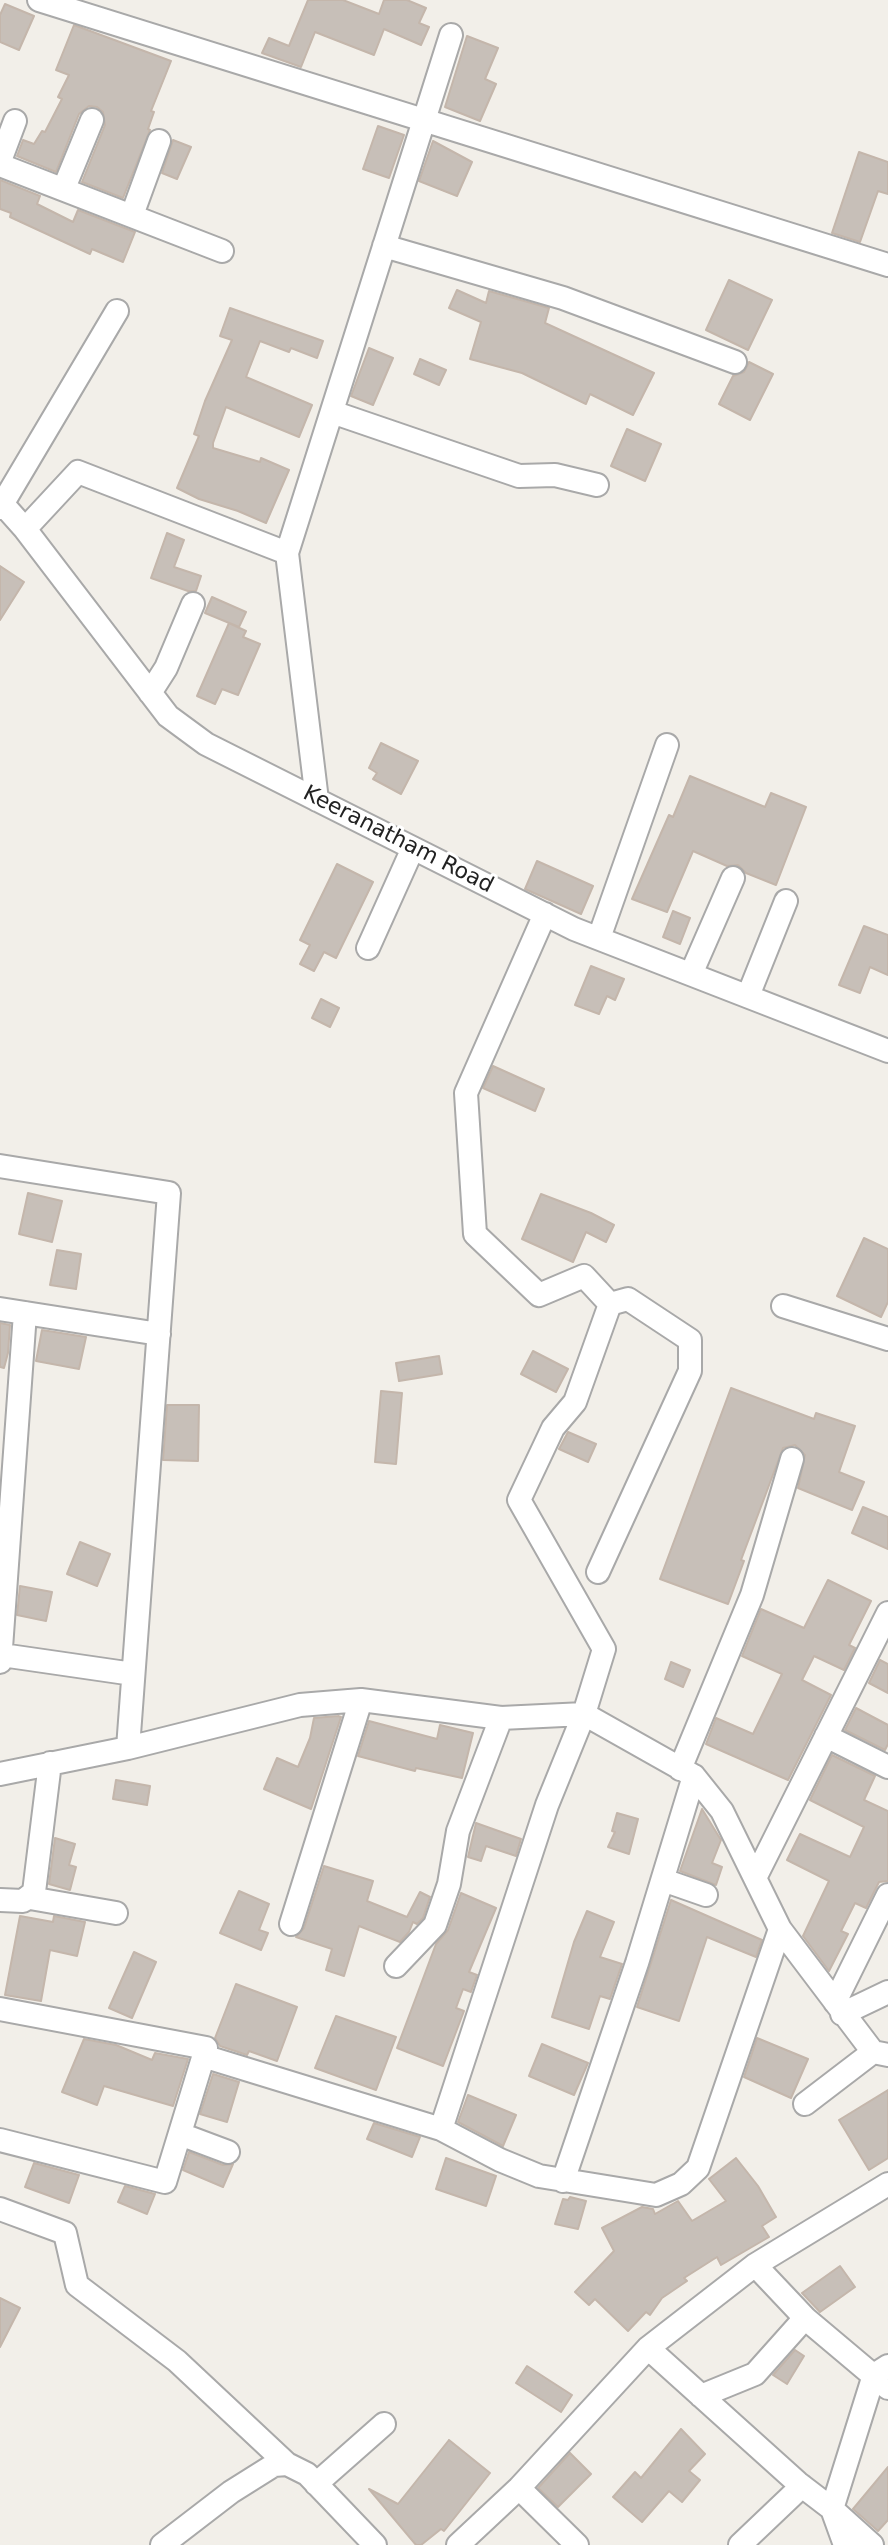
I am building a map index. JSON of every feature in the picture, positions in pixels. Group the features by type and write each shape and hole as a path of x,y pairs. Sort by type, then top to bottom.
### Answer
{"street":[{"path":"39,0 888,265"},
{"path":"317,800 287,553 451,35"},
{"path":"64,188 92,120"},
{"path":"15,121 0,163 222,251"},
{"path":"132,215 159,141"},
{"path":"384,246 563,298 735,362"},
{"path":"1,504 117,311"},
{"path":"332,412 519,476 555,475 597,485"},
{"path":"25,529 78,472 287,553"},
{"name":"Keeranatham Road","path":"1,504 25,529 168,716 206,744 545,914 888,1051"},
{"path":"150,693 166,668 193,604"},
{"path":"599,938 667,745"},
{"path":"368,948 413,848"},
{"path":"691,974 733,878"},
{"path":"748,996 786,901"},
{"path":"545,914 466,1093 475,1234 539,1295 584,1276 610,1304"},
{"path":"0,1166 169,1193 128,1748"},
{"path":"598,1572 690,1371 690,1340 628,1299 610,1304"},
{"path":"441,2129 547,1805 584,1714 604,1649 519,1500 553,1428 575,1402 610,1304"},
{"path":"783,1306 888,1339"},
{"path":"0,1309 159,1334"},
{"path":"25,1313 10,1385 1,1659 133,1674"},
{"path":"563,2181 663,1880 687,1773 752,1595 792,1459"},
{"path":"756,1876 888,1613"},
{"path":"291,1924 361,1700"},
{"path":"0,1774 128,1748 300,1705 361,1700 501,1718 584,1714 687,1773 722,1811 780,1929 838,2008 880,2054 805,2104"},
{"path":"396,1966 435,1925 449,1884 458,1831 501,1718"},
{"path":"826,1736 888,1767"},
{"path":"30,1898 34,1892 50,1763"},
{"path":"663,1880 706,1895"},
{"path":"838,2008 888,1895"},
{"path":"0,1900 23,1901 30,1898 116,1913"},
{"path":"203,2056 441,2129 500,2160 539,2176 656,2195 681,2184 698,2168 780,1929"},
{"path":"838,2008 888,1992"},
{"path":"0,2009 206,2048 165,2182 0,2140"},
{"path":"180,2134 228,2152"},
{"path":"458,2545 519,2488 648,2348 755,2265 888,2184"},
{"path":"0,2209 65,2233 77,2285 177,2361 287,2464 307,2474 375,2545"},
{"path":"755,2265 805,2318 883,2377 832,2509 845,2545"},
{"path":"701,2396 755,2374 805,2318"},
{"path":"648,2348 872,2545"},
{"path":"316,2484 384,2424"},
{"path":"162,2545 231,2492 274,2465 287,2464"},
{"path":"740,2545 802,2486"},
{"path":"519,2488 577,2545"}],"building":[{"path":"308,0 343,0 379,14 384,0 407,0 426,8 419,23 429,27 421,45 384,29 374,55 315,32 301,67 262,53 269,38 289,46"},
{"path":"5,4 34,16 19,50 0,42 0,15"},
{"path":"74,25 171,61 151,111 154,112 150,130 123,198 82,182 105,125 103,112 97,107 89,106 79,114 56,172 17,156 23,140 34,144 42,131 45,132 62,99 58,97 69,75 56,70"},
{"path":"467,36 498,48 485,79 496,84 480,121 445,107"},
{"path":"378,126 404,135 389,178 363,169"},
{"path":"173,140 191,147 177,179 162,173"},
{"path":"433,141 472,162 457,196 419,181"},
{"path":"859,152 888,162 888,194 878,191 860,242 832,233"},
{"path":"0,180 40,196 37,204 73,222 78,210 135,232 123,262 92,249 90,254 10,217 11,213 0,209"},
{"path":"729,280 772,300 748,350 706,330"},
{"path":"457,290 486,303 489,291 549,308 545,323 654,373 633,415 590,394 586,404 522,373 470,359 481,322 449,308"},
{"path":"230,308 323,341 317,358 260,341 246,377 312,405 299,437 226,407 213,443 213,448 260,462 261,458 289,470 266,523 177,488 199,436 194,434 205,401 232,340 220,336"},
{"path":"369,348 393,358 373,405 351,396"},
{"path":"420,359 446,370 439,385 414,374"},
{"path":"749,362 773,374 750,420 719,404 733,376 744,372"},
{"path":"627,429 661,444 645,481 611,466"},
{"path":"167,533 184,540 174,567 201,576 196,591 151,578"},
{"path":"0,566 24,582 0,620"},
{"path":"212,597 246,612 239,627 205,613"},
{"path":"229,623 246,631 243,637 260,644 238,695 222,689 215,704 197,696"},
{"path":"381,743 418,761 401,794 373,779 377,773 369,768"},
{"path":"690,776 765,807 771,793 806,807 776,885 746,873 738,865 727,866 693,851 667,912 632,899"},
{"path":"537,861 593,886 581,914 525,889"},
{"path":"337,864 373,882 336,958 324,952 314,971 300,964 310,945 300,940"},
{"path":"673,911 690,918 680,944 663,937"},
{"path":"864,926 888,935 888,975 870,967 860,993 839,985"},
{"path":"591,966 624,979 615,1000 607,996 599,1014 575,1005"},
{"path":"321,999 339,1008 330,1027 312,1018"},
{"path":"493,1066 544,1089 535,1111 483,1088"},
{"path":"28,1193 62,1201 52,1242 19,1234"},
{"path":"541,1194 614,1225 606,1242 586,1232 573,1262 522,1239"},
{"path":"864,1238 888,1249 888,1302 881,1317 837,1296"},
{"path":"57,1250 81,1254 76,1289 50,1285"},
{"path":"0,1323 10,1325 4,1368 0,1367"},
{"path":"42,1330 86,1337 79,1369 36,1361"},
{"path":"533,1351 568,1369 556,1392 521,1374"},
{"path":"439,1356 442,1374 399,1381 396,1363"},
{"path":"731,1388 814,1419 816,1413 855,1426 839,1472 864,1482 852,1510 798,1488 805,1455 795,1445 783,1448 728,1604 660,1579"},
{"path":"381,1391 402,1393 396,1464 375,1462"},
{"path":"167,1405 199,1405 198,1461 163,1460"},
{"path":"568,1432 596,1444 588,1462 559,1449"},
{"path":"863,1507 888,1517 888,1549 852,1533"},
{"path":"80,1542 110,1554 97,1586 67,1574"},
{"path":"828,1580 871,1601 849,1645 855,1648 844,1670 814,1656 802,1680 831,1695 788,1780 706,1744 716,1718 753,1734 782,1674 742,1656 761,1609 804,1628"},
{"path":"20,1586 52,1592 46,1621 17,1615"},
{"path":"880,1660 888,1664 888,1693 869,1683"},
{"path":"671,1662 690,1670 683,1687 665,1679"},
{"path":"856,1708 888,1725 885,1750 845,1730"},
{"path":"341,1717 311,1809 264,1789 277,1758 298,1767 310,1738 314,1718"},
{"path":"369,1721 437,1739 440,1725 473,1733 462,1778 416,1768 415,1771 358,1756"},
{"path":"832,1755 875,1776 864,1800 888,1811 888,1881 879,1882 866,1908 855,1903 841,1931 848,1934 829,1971 803,1936 829,1881 787,1860 800,1834 850,1857 864,1827 810,1800"},
{"path":"116,1780 150,1786 147,1805 113,1799"},
{"path":"702,1809 721,1840 712,1863 722,1867 716,1885 680,1871"},
{"path":"617,1813 638,1819 629,1854 608,1847 615,1832 612,1831"},
{"path":"476,1823 521,1839 516,1856 486,1846 481,1861 468,1857"},
{"path":"55,1838 75,1844 69,1865 76,1867 70,1890 49,1884"},
{"path":"324,1866 373,1881 367,1901 407,1917 420,1892 430,1897 423,1918 417,1924 413,1922 400,1942 359,1926 344,1976 326,1970 332,1949 296,1937 304,1928"},
{"path":"239,1891 269,1904 259,1930 268,1933 261,1950 220,1933"},
{"path":"461,1893 496,1908 469,1972 477,1975 471,1992 463,1989 456,2008 464,2011 443,2066 397,2048 436,1944 448,1930"},
{"path":"671,1900 762,1940 756,1957 707,1937 679,2021 637,2007"},
{"path":"587,1911 614,1922 600,1957 622,1964 610,1999 600,1996 589,2029 552,2017 574,1942"},
{"path":"20,1916 53,1922 54,1916 85,1922 77,1956 50,1950 41,2001 5,1995"},
{"path":"134,1952 156,1962 132,2018 109,2008"},
{"path":"236,1984 297,2007 277,2061 249,2051 247,2055 220,2046 215,2038"},
{"path":"336,2016 396,2037 376,2090 315,2068"},
{"path":"757,2038 808,2059 791,2098 744,2077"},
{"path":"84,2039 116,2045 152,2060 155,2053 188,2059 173,2106 104,2086 97,2105 62,2092"},
{"path":"542,2044 588,2063 574,2095 529,2076"},
{"path":"213,2074 239,2082 227,2122 200,2114"},
{"path":"888,2090 888,2158 869,2170 839,2120"},
{"path":"468,2095 516,2115 503,2146 458,2122"},
{"path":"374,2123 420,2137 412,2157 367,2139"},
{"path":"189,2152 223,2165 233,2164 223,2187 183,2170"},
{"path":"446,2158 496,2176 486,2206 436,2189"},
{"path":"736,2158 758,2186 776,2217 762,2226 769,2237 721,2265 717,2257 684,2278 687,2281 662,2298 650,2315 646,2312 628,2331 595,2299 589,2305 575,2292 614,2251 602,2228 642,2207 653,2209 655,2214 678,2201 692,2221 726,2201 709,2179"},
{"path":"34,2163 79,2175 69,2203 25,2187"},
{"path":"125,2186 155,2194 147,2214 118,2202"},
{"path":"570,2197 586,2201 578,2229 555,2224 563,2199"},
{"path":"840,2266 855,2287 820,2312 802,2293"},
{"path":"0,2298 20,2308 0,2347"},
{"path":"795,2350 804,2356 787,2384 773,2375"},
{"path":"527,2366 572,2395 561,2412 516,2383"},
{"path":"681,2429 705,2454 689,2471 700,2480 682,2502 669,2491 642,2522 613,2497 635,2472 641,2478"},
{"path":"449,2440 490,2473 444,2531 441,2529 421,2545 416,2545 369,2489 398,2504"},
{"path":"570,2453 591,2474 558,2507 538,2488"},
{"path":"888,2467 888,2520 878,2531 853,2509"}]}
